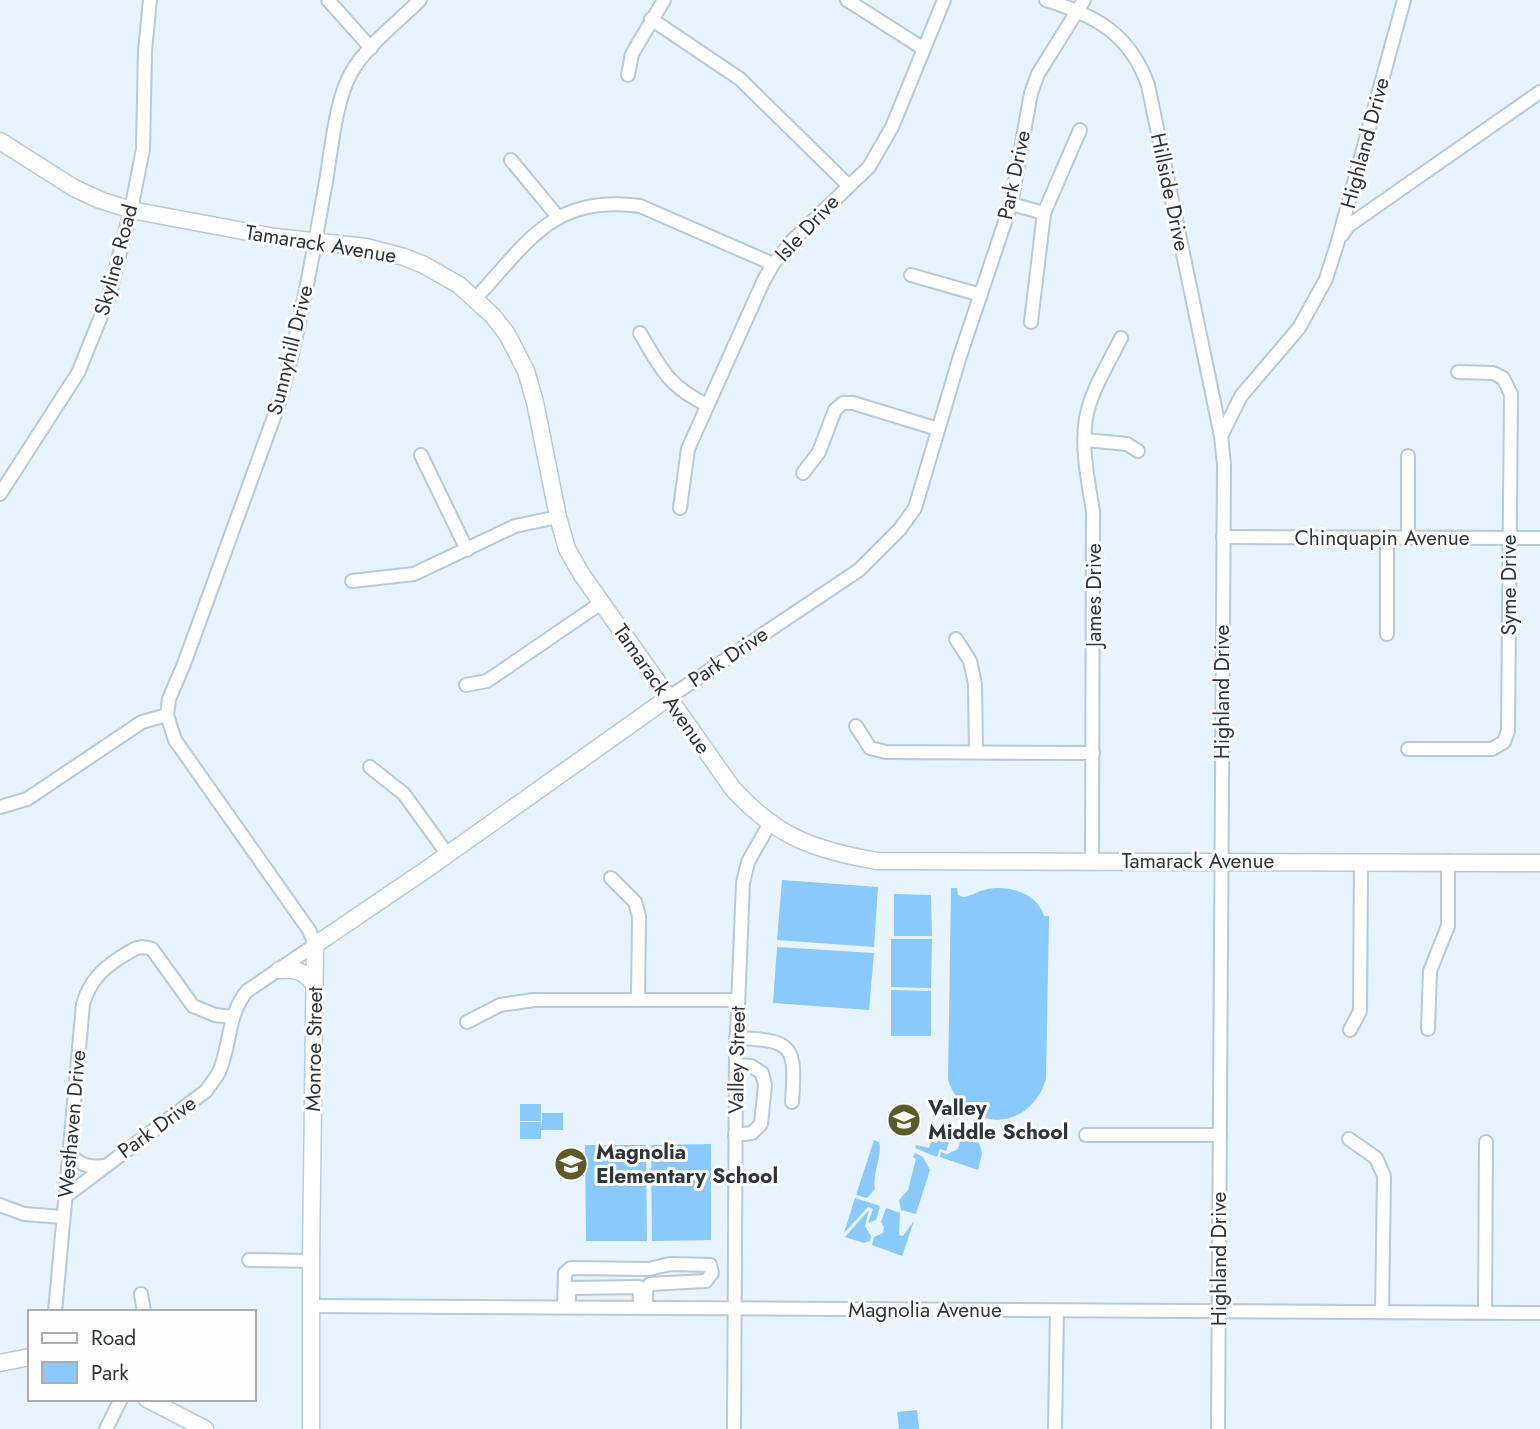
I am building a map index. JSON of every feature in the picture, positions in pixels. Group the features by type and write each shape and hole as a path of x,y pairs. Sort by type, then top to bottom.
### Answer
{"main road":[{"name":"Tamarack Avenue","path":"0,141 75,188 100,200 131,210 275,237 366,247 424,265 476,298 507,334 526,371 536,402 558,517 568,549 582,575 733,789 749,807 769,823 813,847 877,861 1540,863"},
{"name":"Park Drive","path":"315,945 448,855 668,698"},
{"name":"Monroe Street","path":"311,1429 315,945"},
{"path":"279,970 295,969 306,973 315,986"},
{"path":"0,1363 28,1357"},
{"path":"151,1401 205,1429"}],"street":[{"name":"Skyline Road","path":"0,494 78,373 103,315 131,210 143,149 145,51 150,0"},
{"path":"328,0 371,48"},
{"name":"Sunnyhill Drive","path":"167,715 169,699 278,406 315,242 341,100 351,74 371,48 420,0"},
{"path":"628,75 632,54 664,0"},
{"path":"847,0 924,49"},
{"name":"Isle Drive","path":"680,508 688,449 773,264 792,241 869,167 892,127 944,0"},
{"name":"Hillside Drive","path":"1046,0 1081,5 1117,35 1132,52 1143,71 1221,436"},
{"name":"Highland Drive","path":"1218,1429 1224,464 1221,436 1241,396 1299,327 1326,279 1404,0"},
{"name":"Park Drive","path":"668,698 859,569 900,529 915,508 1011,204 1031,93 1038,74 1081,5"},
{"path":"651,19 740,79 848,185"},
{"path":"1338,241 1348,226 1540,92"},
{"path":"1031,322 1044,213 1080,130"},
{"path":"511,160 558,217"},
{"path":"476,298 540,228 558,217 588,206 617,203 640,206 773,264"},
{"path":"1011,204 1044,213"},
{"path":"911,275 981,295"},
{"path":"640,333 673,384 684,394 707,405"},
{"name":"James Drive","path":"1092,861 1093,511 1085,460 1086,418 1094,393 1121,338"},
{"name":"Syme Drive","path":"1408,749 1492,749 1504,742 1508,731 1511,394 1503,378 1493,373 1458,372"},
{"path":"803,472 813,463 835,410 843,403 853,403 938,429"},
{"path":"1086,440 1128,444 1138,451"},
{"path":"421,455 467,550"},
{"path":"1408,456 1408,537"},
{"path":"352,581 414,574 515,526 558,517"},
{"name":"Chinquapin Avenue","path":"1223,537 1540,538"},
{"path":"1387,537 1387,634"},
{"path":"466,685 487,681 601,603"},
{"path":"956,639 970,661 975,684 976,752"},
{"path":"0,807 27,799 142,722 167,715"},
{"name":"Monroe Street","path":"167,715 175,740 302,919 315,945"},
{"path":"856,726 870,748 886,752 1093,753"},
{"path":"370,767 404,794 448,855"},
{"name":"Valley Street","path":"734,1429 736,1038 743,883 748,862 769,823"},
{"path":"1429,1029 1430,971 1448,926 1448,861"},
{"path":"1350,1030 1360,1012 1361,862"},
{"path":"611,878 635,902 639,916 638,999"},
{"name":"Park Drive","path":"66,1196 206,1091 219,1071 232,1017 247,992 315,945"},
{"name":"Westhaven Drive","path":"55,1310 83,1004 87,991 98,974 132,948 144,946 152,949 193,1006 215,1015 232,1017"},
{"path":"467,1022 500,1005 534,1000 738,1000"},
{"path":"736,1038 770,1040 782,1044 788,1050 793,1060 792,1102"},
{"path":"735,1135 752,1133 761,1124 765,1085 762,1073 751,1066 736,1065"},
{"path":"1086,1135 1220,1135"},
{"path":"1349,1139 1376,1158 1384,1176 1382,1312"},
{"path":"1485,1312 1486,1142"},
{"name":"Park Drive","path":"70,1154 85,1166 104,1166"},
{"path":"0,1205 24,1214 63,1217"},
{"path":"249,1260 311,1261"},
{"path":"567,1307 565,1273 571,1268 649,1269 670,1264 710,1265 712,1273 706,1281 650,1284 646,1290 643,1308"},
{"path":"640,1268 639,1287 643,1308"},
{"path":"567,1307 569,1288 572,1287 639,1287"},
{"path":"141,1294 144,1310"},
{"name":"Magnolia Avenue","path":"310,1306 1540,1313"},
{"path":"1055,1429 1057,1311"},
{"path":"106,1429 120,1401"}],"green space":[{"path":"782,880 878,887 874,947 777,940"},
{"path":"951,888 957,888 958,895 963,897 993,888 1011,889 1028,896 1035,901 1044,916 1049,916 1046,1079 1038,1097 1026,1110 1012,1117 997,1120 982,1117 969,1110 957,1097 948,1080"},
{"path":"894,894 931,895 932,936 894,936"},
{"path":"891,939 932,939 931,988 891,987"},
{"path":"777,947 874,953 869,1010 773,1003"},
{"path":"891,990 931,991 931,1036 891,1036"},
{"path":"520,1104 541,1104 541,1121 520,1121"},
{"path":"542,1113 563,1113 563,1130 541,1130 541,1139 520,1139 520,1122 541,1122 542,1128"},
{"path":"942,1127 953,1130 946,1151 940,1149 937,1157 915,1148 916,1145 929,1148 931,1141 937,1143"},
{"path":"955,1133 979,1143 982,1153 978,1170 940,1157 941,1152 947,1154 958,1149 960,1141"},
{"path":"874,1140 879,1142 880,1152 875,1189 867,1198 856,1195"},
{"path":"711,1144 711,1240 652,1241 651,1145"},
{"path":"585,1145 646,1145 647,1241 586,1241"},
{"path":"915,1153 923,1157 930,1170 916,1214 901,1210 899,1200 908,1190"},
{"path":"855,1198 880,1206 876,1220 868,1223 873,1209 868,1207 844,1233"},
{"path":"886,1208 900,1213 899,1235 903,1236 914,1221 902,1256 872,1245 874,1237 883,1233 881,1222"},
{"path":"869,1210 865,1226 871,1236 870,1241 864,1243 845,1237"},
{"path":"917,1410 919,1429 899,1429 897,1412"}],"place":[{"name":"Valley Middle School","path":"904,1120"},
{"name":"Magnolia Elementary School","path":"571,1164"}]}
